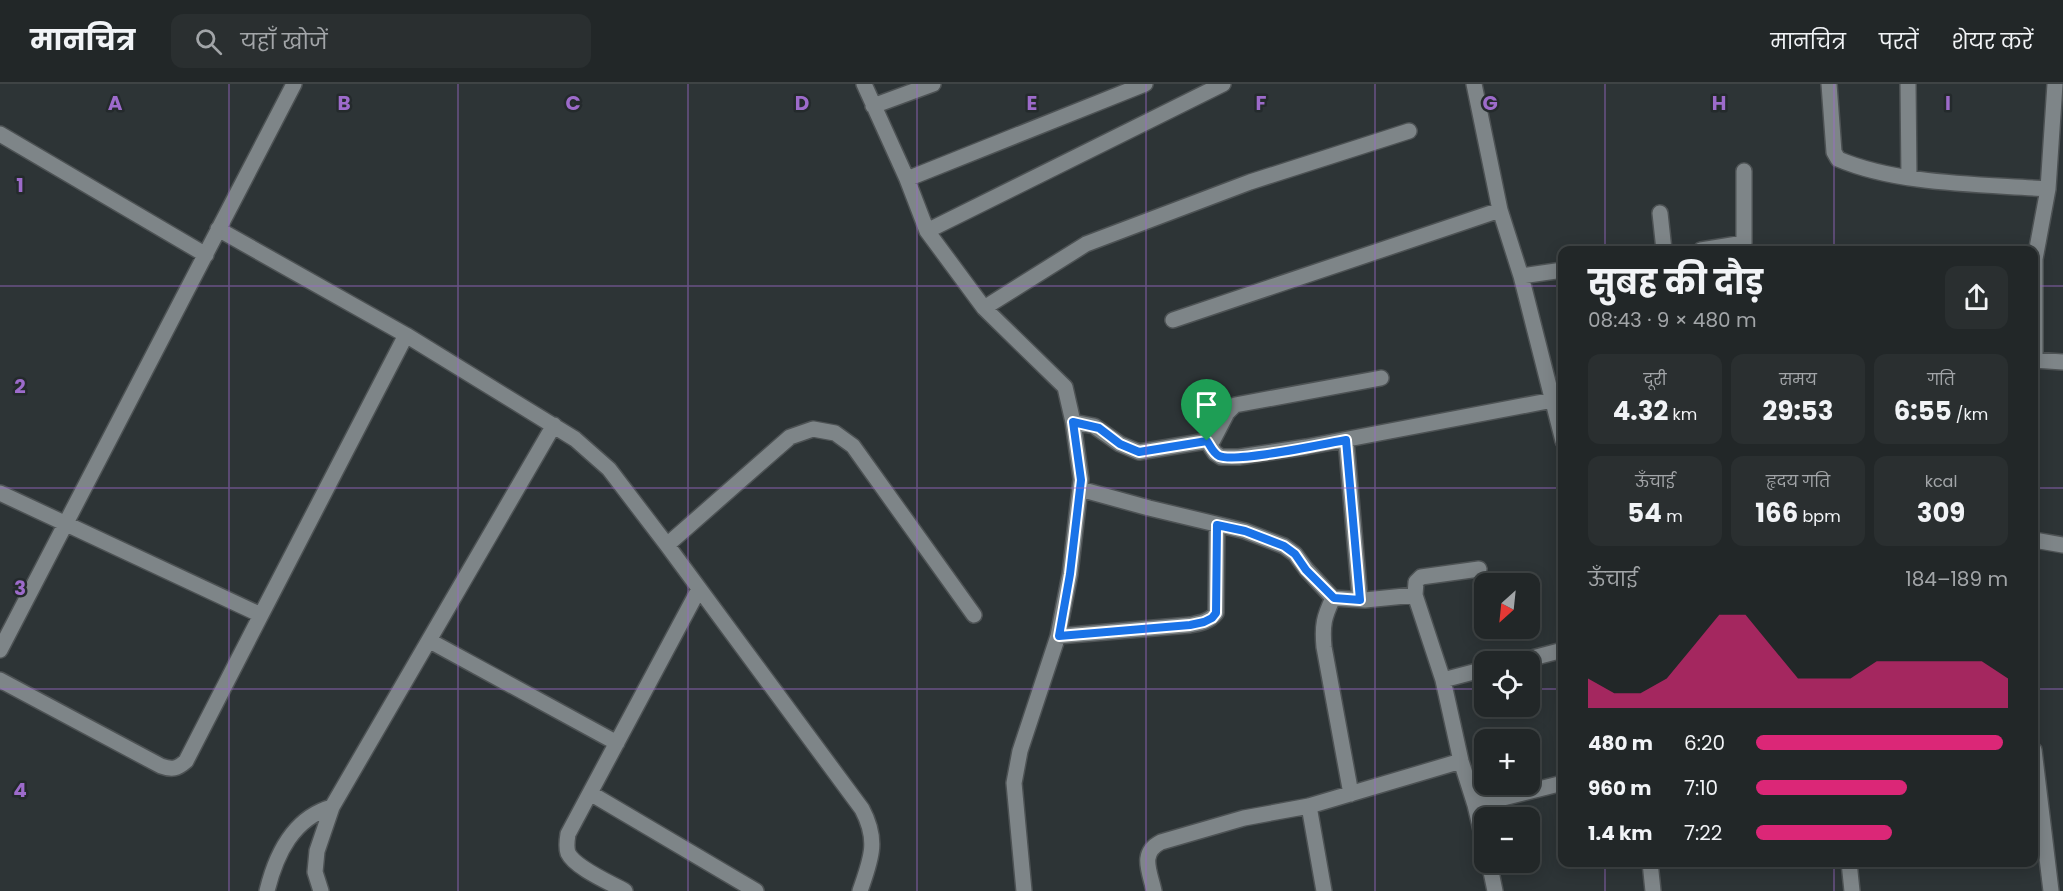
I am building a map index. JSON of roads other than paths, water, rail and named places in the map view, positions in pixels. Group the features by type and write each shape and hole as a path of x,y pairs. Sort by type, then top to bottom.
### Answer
{"street":[{"path":"0,650 294,84"},
{"path":"864,84 907,179 927,231 984,308 1065,387 1073,422 1081,480 1070,574 1059,636 1020,751 1014,783 1024,891"},
{"path":"873,106 933,84"},
{"path":"907,179 1145,84"},
{"path":"927,231 1222,84"},
{"path":"1474,84 1500,210 1521,276 1558,420"},
{"path":"1828,84 1834,152 1838,159 1848,164 1909,178 2048,189"},
{"path":"1908,84 1909,178"},
{"path":"2037,246 2048,189 2055,84"},
{"path":"984,308 1086,244 1250,182 1409,131"},
{"path":"0,134 206,255"},
{"path":"1744,171 1744,246"},
{"path":"1173,320 1500,210"},
{"path":"1660,213 1664,246"},
{"path":"218,229 406,335 554,425 575,439 609,469 862,808 872,833 873,845 871,860 860,891"},
{"path":"1521,276 1558,271"},
{"path":"0,680 161,766 177,769 186,761 406,335"},
{"path":"2038,360 2063,362"},
{"path":"1073,422 1099,428 1120,444 1139,452 1213,440 1227,413 1235,405 1381,378"},
{"path":"1207,441 1215,453 1221,457 1239,458 1553,400"},
{"path":"321,891 315,872 317,851 332,807 554,425"},
{"path":"667,545 790,437 813,429 835,433 853,446 974,615"},
{"path":"1346,440 1360,600"},
{"path":"1080,489 1245,531 1284,546 1295,554 1306,570 1334,598 1360,600 1415,595"},
{"path":"0,493 261,615"},
{"path":"1059,636 1190,625 1212,618 1216,613 1217,525"},
{"path":"2038,541 2063,545"},
{"path":"1479,569 1421,577 1416,582 1415,595 1443,680 1461,760 1475,805 1558,784"},
{"path":"625,891 580,866 568,855 568,834 699,589"},
{"path":"1334,598 1322,626 1351,794"},
{"path":"430,640 617,743"},
{"path":"1540,656 1558,651"},
{"path":"1443,680 1474,672"},
{"path":"1154,891 1148,860 1149,852 1155,845 1244,818 1309,806 1461,760"},
{"path":"2038,783 2051,891"},
{"path":"590,794 756,891"},
{"path":"1309,806 1324,891"},
{"path":"267,891 274,864 285,843 307,819 321,810 332,807"},
{"path":"1651,867 1653,891"},
{"path":"1850,867 1852,891"},
{"path":"1491,873 1495,891"}]}
